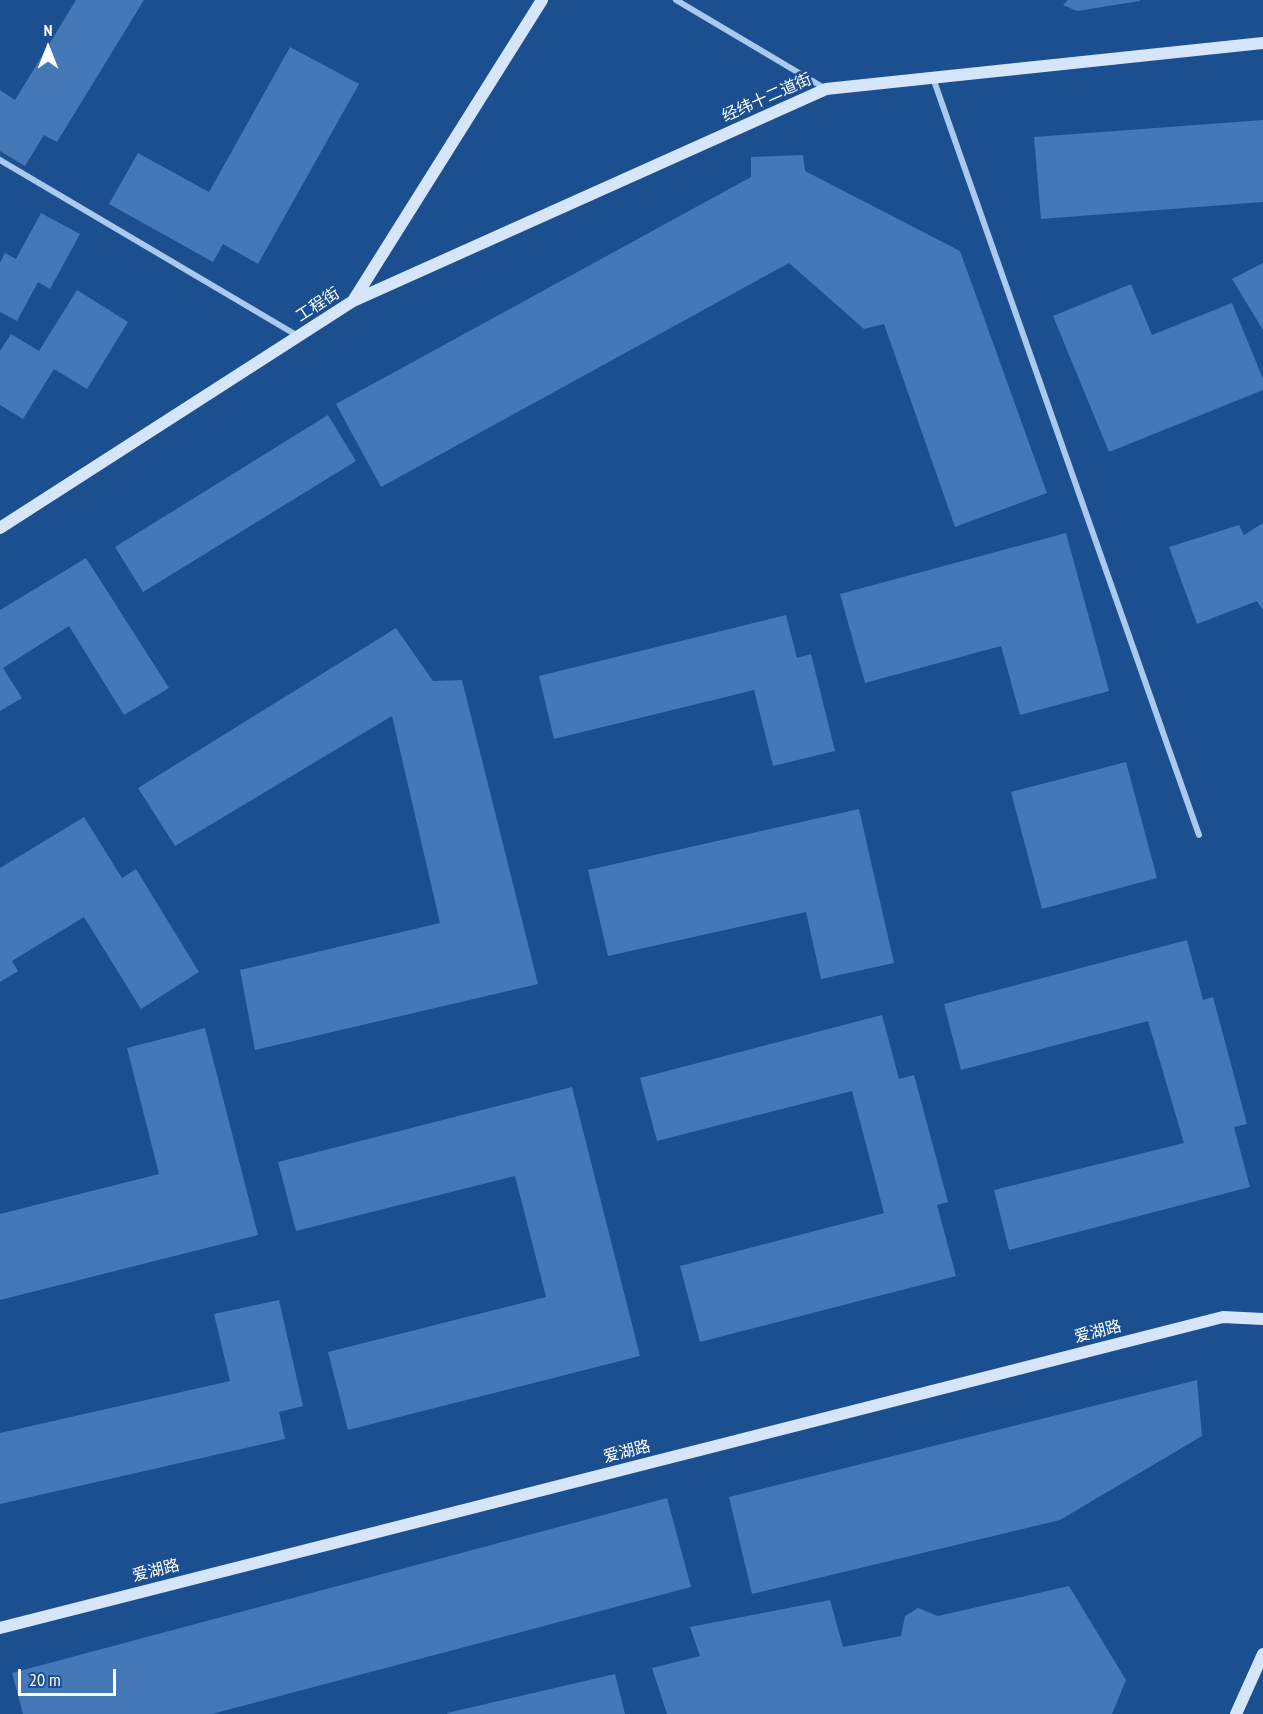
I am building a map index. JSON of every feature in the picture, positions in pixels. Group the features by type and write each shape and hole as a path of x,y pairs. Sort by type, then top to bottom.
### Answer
{"street":[{"name":"工程街","path":"0,528 353,301 542,0"},
{"path":"676,0 826,89"},
{"name":"经纬十二道街","path":"353,301 826,89 1263,43"},
{"path":"932,78 1199,835"},
{"path":"0,159 299,336"},
{"name":"爱湖路","path":"0,1628 1223,1317 1263,1319"},
{"path":"1236,1714 1263,1654"}],"building":[{"path":"76,0 144,0 57,142 44,135 25,166 0,151 0,90 15,100"},
{"path":"1068,0 1140,1 1077,11 1063,5"},
{"path":"290,47 359,84 258,264 223,244 213,262 109,204 138,153 209,192"},
{"path":"1263,120 1263,202 1041,219 1034,137"},
{"path":"803,155 805,171 960,251 1047,493 955,527 884,324 864,329 789,263 381,487 336,404 751,177 751,157"},
{"path":"41,213 80,234 50,289 38,282 17,321 0,312 0,263 5,253 16,259"},
{"path":"1263,263 1263,330 1232,279"},
{"path":"1131,284 1152,335 1232,303 1263,379 1263,390 1109,452 1053,316"},
{"path":"77,290 128,322 87,389 54,369 23,419 0,405 0,351 11,334 39,351"},
{"path":"328,415 356,461 143,592 115,547"},
{"path":"1263,523 1263,610 1257,601 1197,624 1169,547 1239,525 1244,535"},
{"path":"1066,533 1109,691 1020,715 1001,646 865,683 840,594"},
{"path":"86,558 169,688 124,715 69,626 3,668 22,698 0,711 0,610"},
{"path":"786,615 797,658 811,654 835,751 773,766 754,690 554,739 539,676"},
{"path":"396,628 433,681 462,680 538,984 255,1050 240,970 440,923 392,716 175,846 138,788"},
{"path":"1126,762 1157,878 1042,909 1011,792"},
{"path":"859,809 894,963 821,979 806,912 608,956 588,870"},
{"path":"84,817 122,878 136,869 199,972 141,1009 84,917 12,961 18,971 0,982 0,868"},
{"path":"1187,940 1203,1000 1213,997 1247,1124 1234,1127 1250,1187 1009,1250 994,1190 1184,1143 1148,1021 961,1070 944,1004"},
{"path":"882,1015 899,1079 914,1075 948,1202 937,1205 956,1276 700,1342 680,1266 884,1213 852,1091 657,1141 640,1078"},
{"path":"205,1028 258,1235 0,1300 0,1214 159,1174 127,1048"},
{"path":"572,1087 640,1356 348,1430 328,1352 546,1297 515,1176 296,1231 278,1162"},
{"path":"279,1300 303,1406 279,1412 285,1439 0,1504 0,1433 230,1381 214,1314"},
{"path":"1197,1380 1202,1436 1060,1520 752,1594 729,1497"},
{"path":"667,1498 691,1587 212,1714 23,1714 12,1673"},
{"path":"1069,1586 1126,1680 1112,1714 667,1714 652,1668 700,1656 690,1627 830,1600 843,1647 901,1636 905,1616 918,1608 938,1616"},
{"path":"615,1674 625,1714 447,1713"}]}
